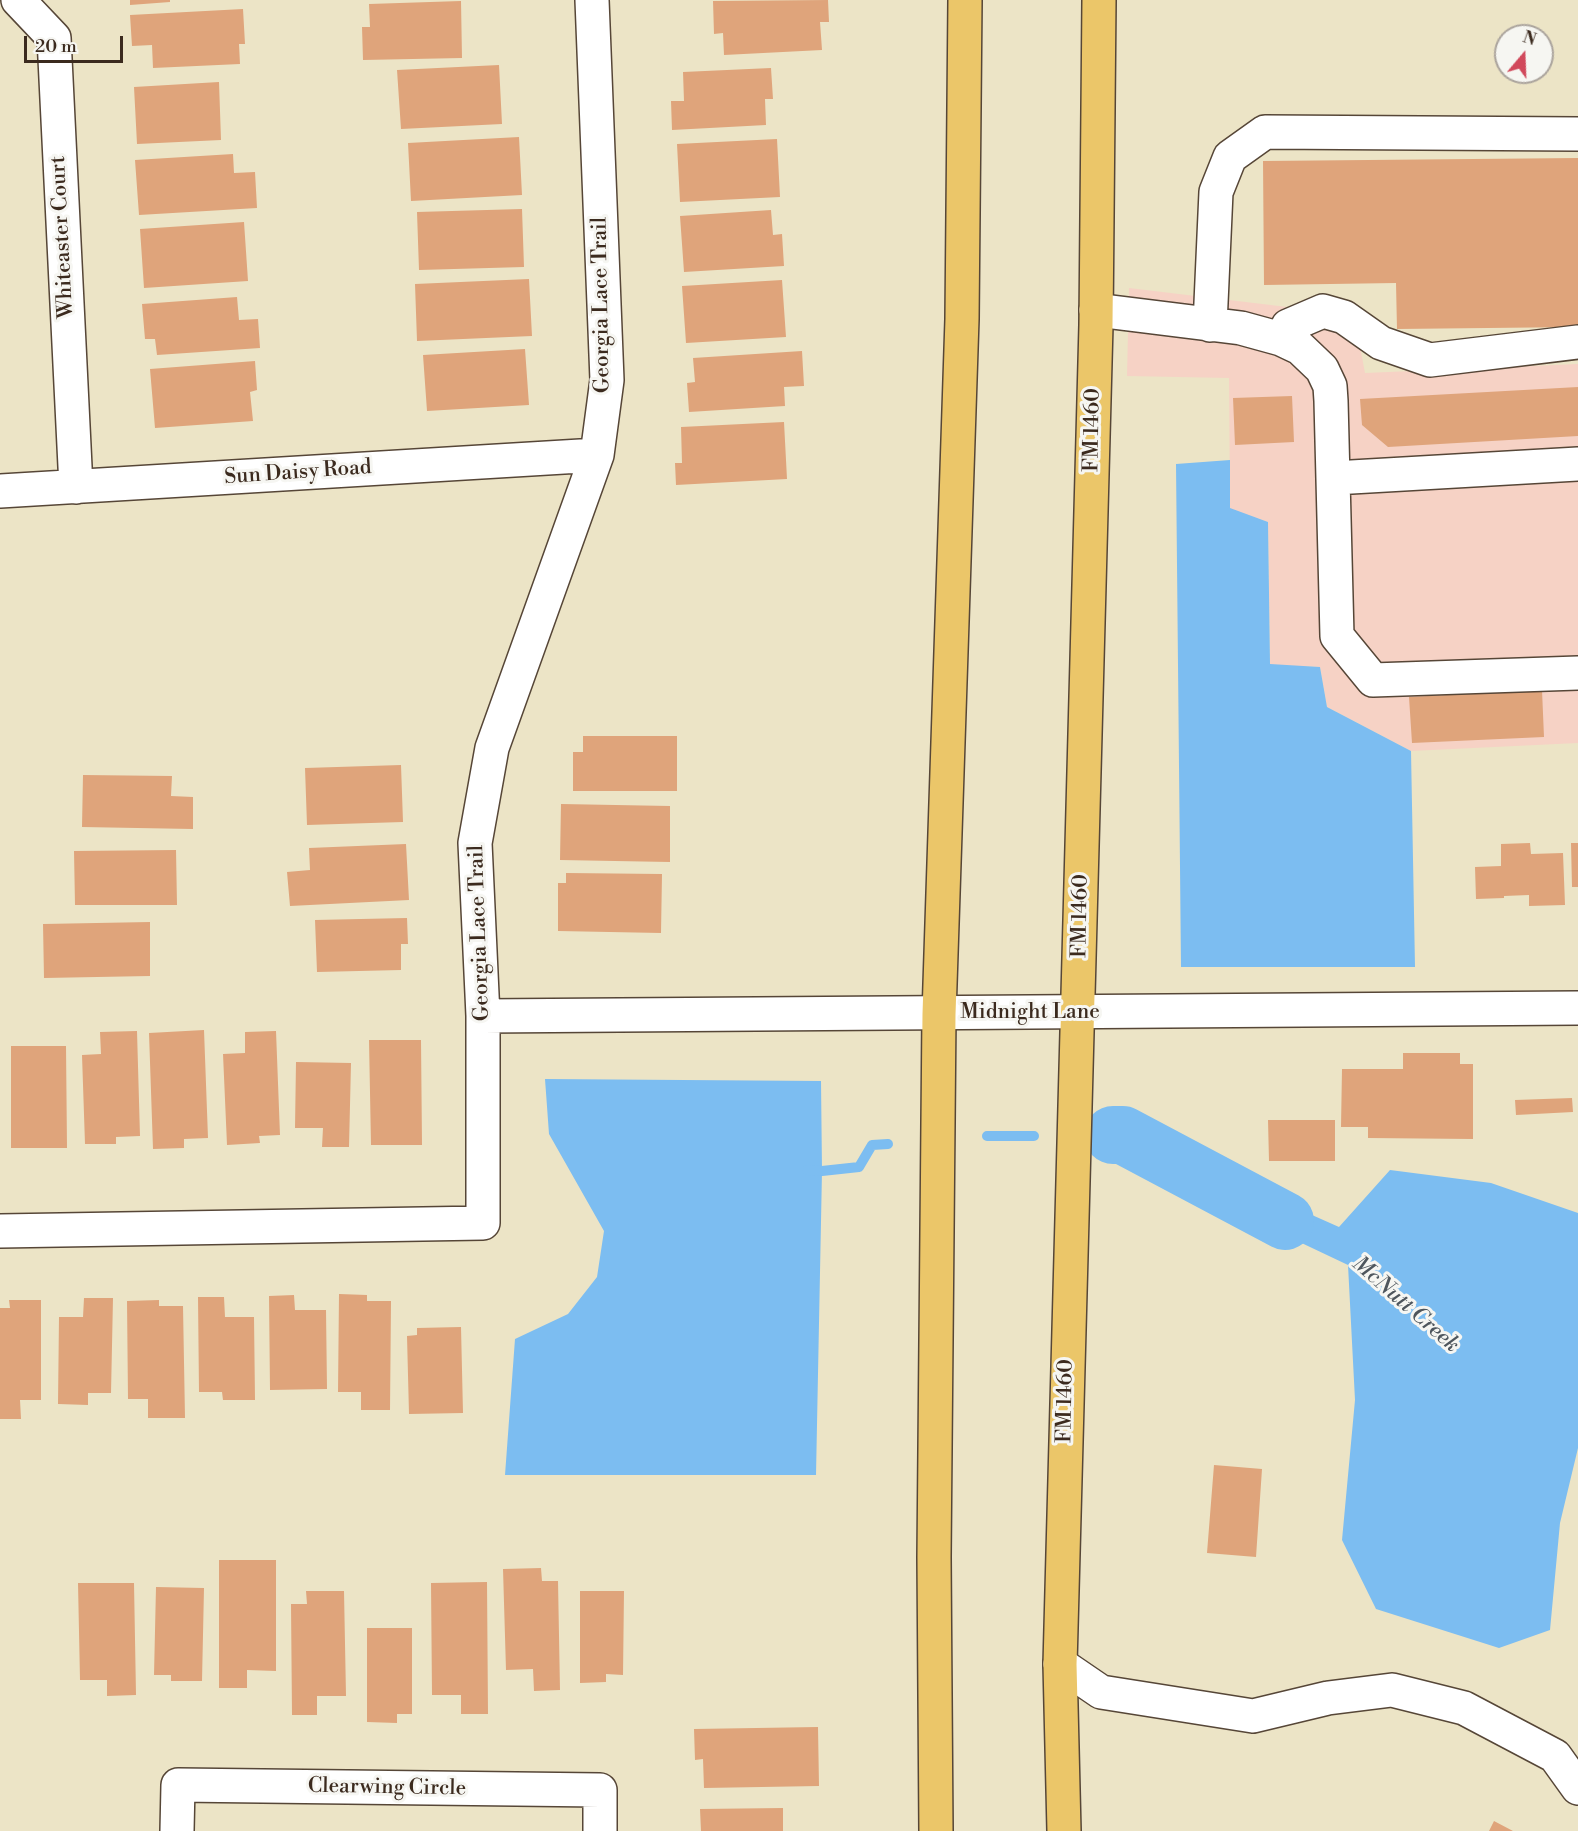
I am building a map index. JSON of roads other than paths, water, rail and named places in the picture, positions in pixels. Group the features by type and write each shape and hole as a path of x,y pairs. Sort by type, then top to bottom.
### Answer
{"main road":[{"path":"936,1831 934,1545 939,1014 962,319 964,0"},
{"name":"FM 1460","path":"1064,1831 1060,1664 1096,310 1100,0"}],"street":[{"name":"Whiteaster Court","path":"18,0 54,38 76,487"},
{"name":"Georgia Lace Trail","path":"0,1231 483,1223 483,1016 475,843 492,748 597,455 607,380 592,0"},
{"path":"1210,325 1216,192 1230,157 1265,132 1578,134"},
{"path":"1096,310 1241,328 1281,339 1300,348 1322,369 1330,386 1337,636 1373,680 1578,673"},
{"path":"1281,339 1288,326 1323,311 1344,317 1381,343 1430,360 1578,342"},
{"name":"Sun Daisy Road","path":"0,491 597,455"},
{"path":"1334,478 1578,464"},
{"name":"Midnight Lane","path":"483,1016 1578,1008"},
{"path":"1060,1664 1101,1692 1252,1716 1328,1698 1392,1690 1464,1708 1555,1756 1578,1788"},
{"name":"Clearwing Circle","path":"177,1831 178,1785 600,1790 600,1831"}],"water":[{"path":"1230,460 1230,508 1268,522 1270,664 1320,667 1327,707 1411,751 1415,967 1181,967 1176,464"},
{"path":"545,1079 821,1081 822,1171 816,1475 505,1475 515,1339 568,1314 597,1277 604,1231 549,1134"},
{"path":"1390,1170 1491,1183 1578,1213 1578,1448 1560,1523 1550,1630 1499,1648 1376,1609 1342,1540 1355,1400 1348,1265 1215,1202 1213,1171 1339,1227"}],"waterway":[{"name":"McNutt Creek","path":"1113,1135 1123,1135 1285,1221"},
{"name":"McNutt Creek","path":"987,1136 1034,1136"},
{"name":"McNutt Creek","path":"807,1170 822,1171 859,1167 872,1145 888,1144"}]}
